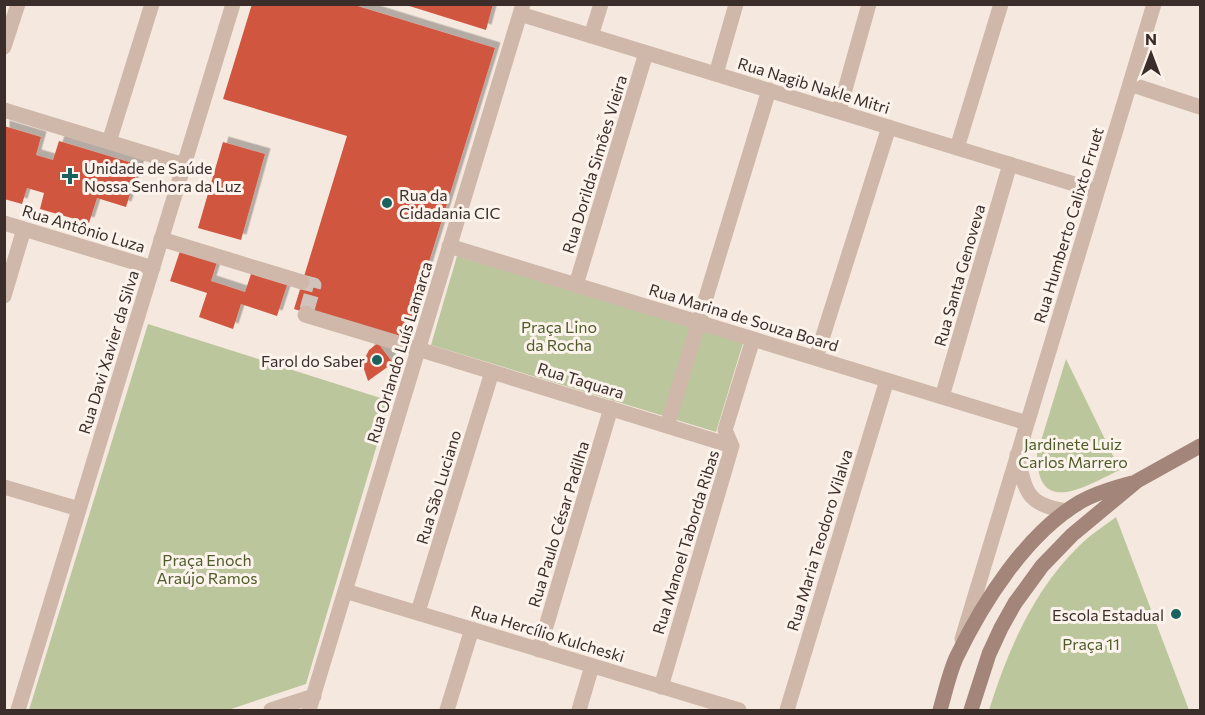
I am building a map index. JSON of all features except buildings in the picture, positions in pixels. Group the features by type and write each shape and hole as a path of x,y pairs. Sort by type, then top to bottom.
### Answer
{"main road":[{"path":"971,711 993,645 1015,603 1042,566 1072,535 1137,481 1200,446"},
{"path":"940,711 956,659 987,603 1013,564 1047,527 1067,511 1098,493 1137,481"}],"street":[{"path":"4,47 18,4"},
{"path":"109,142 152,4"},
{"name":"Rua Davi Xavier da Silva","path":"18,711 232,4"},
{"path":"591,36 601,4"},
{"path":"716,74 736,4"},
{"path":"839,111 869,4"},
{"path":"957,148 1000,4"},
{"name":"Rua Humberto Calixto Fruet","path":"956,659 1154,4"},
{"name":"Rua Nagib Nakle Mitri","path":"521,9 591,36 1098,191"},
{"name":"Rua Orlando Luís Lamarca","path":"311,703 521,9"},
{"name":"Rua Dorilda Simões Vieira","path":"576,285 646,53"},
{"path":"1130,84 1200,107"},
{"path":"667,426 769,90"},
{"path":"4,110 184,165"},
{"path":"816,358 889,127"},
{"name":"Rua Santa Genoveva","path":"942,397 1010,164"},
{"name":"Rua Antônio Luza","path":"4,223 153,268"},
{"path":"4,296 24,229"},
{"path":"161,239 302,282"},
{"name":"Rua Marina de Souza Board","path":"449,246 1027,423"},
{"path":"306,313 305,315 418,350"},
{"name":"Rua Manoel Taborda Ribas","path":"661,687 732,446 725,430 753,339"},
{"name":"Rua Taquara","path":"418,350 732,446"},
{"name":"Rua São Luciano","path":"418,612 492,372"},
{"name":"Rua Maria Teodoro Vilalva","path":"787,711 887,380"},
{"name":"Rua Paulo César Padilha","path":"539,650 611,408"},
{"path":"1017,455 1026,485 1036,502 1048,508 1067,511"},
{"path":"4,487 79,509"},
{"name":"Rua Hercílio Kulcheski","path":"345,591 661,687 713,707 740,711"},
{"path":"447,711 472,629"},
{"path":"579,711 592,666"},
{"path":"271,711 311,703"}],"green space":[{"name":"Praça Lino da Rocha","path":"457,256 743,343 716,432 431,345"},
{"name":"Praça Enoch Araújo Ramos","path":"148,324 390,401 306,684 228,710 29,710"},
{"name":"Jardinete Luiz Carlos Marrero","path":"1066,359 1120,470 1079,489 1055,492 1045,486 1039,474 1037,454"},
{"name":"Praça 11","path":"1116,517 1189,710 989,710 1024,622 1048,582 1079,546"}],"tunnel":[{"path":"302,282 314,285 306,313"}],"place":[{"name":"Unidade de Saúde Nossa Senhora da Luz","path":"70,176"},
{"name":"Rua da Cidadania CIC","path":"387,203"},
{"name":"Farol do Saber","path":"377,360"},
{"name":"Escola Estadual","path":"1176,614"}]}
